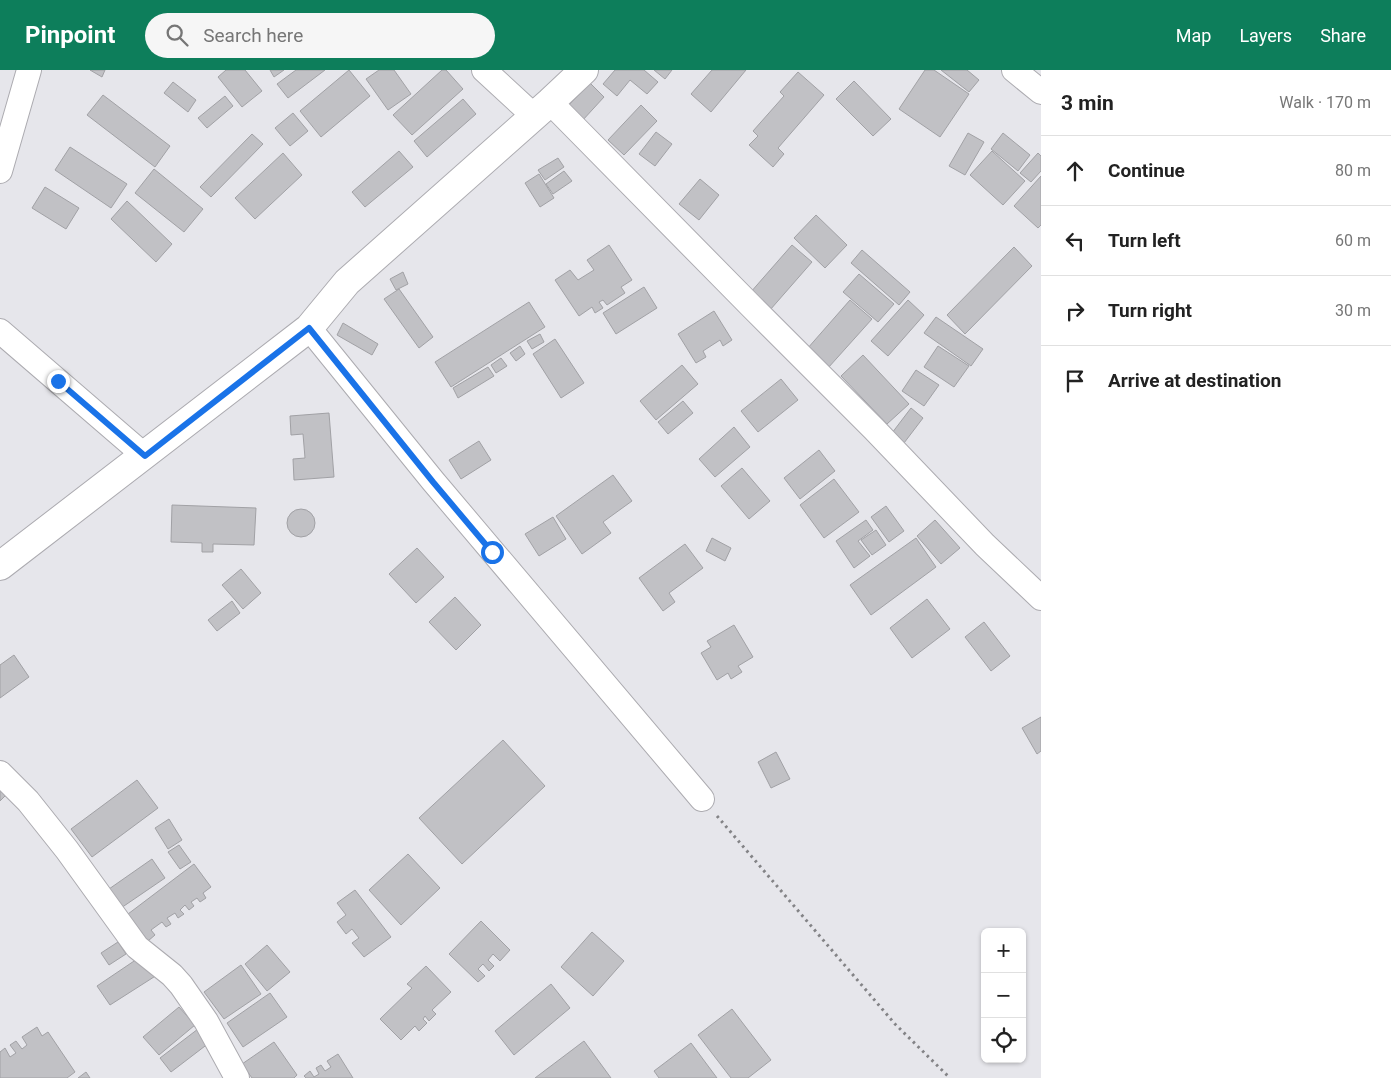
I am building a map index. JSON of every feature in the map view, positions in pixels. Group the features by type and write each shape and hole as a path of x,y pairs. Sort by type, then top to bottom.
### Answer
{"street":[{"path":"0,171 28,70"},
{"path":"484,70 542,109 744,300 874,429 985,545 1041,598"},
{"path":"0,566 309,328 347,282 584,70"},
{"path":"1014,70 1041,92"},
{"path":"309,328 433,482 702,799"},
{"path":"0,331 145,456"},
{"path":"0,773 28,801 67,850 136,947 172,975 181,985 206,1021 237,1078"}],"path":[{"path":"702,799 895,1024 950,1078"}],"building":[{"path":"90,70 105,70 102,77"},
{"path":"226,70 245,70 262,91 242,107 218,77"},
{"path":"270,70 284,70 274,77"},
{"path":"296,70 325,70 288,98 277,84"},
{"path":"349,70 370,96 321,137 300,111"},
{"path":"379,70 394,70 411,94 388,110 366,79"},
{"path":"442,70 446,70 463,89 412,135 393,115"},
{"path":"615,70 644,70 658,82 647,94 630,80 617,96 603,84"},
{"path":"654,70 672,70 665,79"},
{"path":"712,70 746,70 711,112 691,94"},
{"path":"925,70 934,70 969,94 940,137 899,109"},
{"path":"941,70 967,70 979,80 969,92"},
{"path":"798,72 824,95 778,148 784,154 773,167 749,145 758,136 753,131 784,96 780,92"},
{"path":"854,81 891,119 873,136 836,99"},
{"path":"173,82 196,100 188,112 164,93"},
{"path":"590,83 604,97 582,121 567,107"},
{"path":"103,95 170,146 155,167 87,115"},
{"path":"225,96 233,106 207,128 198,118"},
{"path":"463,99 476,114 427,157 414,141"},
{"path":"641,105 657,121 624,155 608,140"},
{"path":"293,113 308,131 290,146 275,128"},
{"path":"656,132 672,144 655,166 639,154"},
{"path":"968,133 984,142 965,175 949,166"},
{"path":"1003,133 1030,155 1018,171 991,149"},
{"path":"252,134 263,144 211,197 200,187"},
{"path":"70,147 127,184 111,208 55,170"},
{"path":"399,151 413,167 365,207 352,192"},
{"path":"992,151 1025,181 1003,205 970,175"},
{"path":"283,153 302,175 255,219 235,198"},
{"path":"1038,153 1041,156 1041,171 1031,182 1020,173"},
{"path":"558,158 564,167 545,180 538,170"},
{"path":"154,169 203,209 184,232 135,193"},
{"path":"564,171 572,181 553,194 546,184"},
{"path":"539,174 554,198 540,207 525,183"},
{"path":"1041,176 1041,225 1038,228 1014,206"},
{"path":"700,179 719,195 699,220 679,204"},
{"path":"45,187 79,208 66,229 32,208"},
{"path":"127,201 172,244 156,262 111,219"},
{"path":"816,215 847,245 825,268 794,238"},
{"path":"609,245 632,280 621,287 625,293 607,305 603,300 599,302 603,308 595,313 592,307 579,316 555,280 570,270 578,280 594,270 587,260"},
{"path":"792,245 812,262 770,310 750,293"},
{"path":"1014,247 1032,266 965,334 947,315"},
{"path":"862,250 910,292 899,305 851,263"},
{"path":"403,272 408,284 396,290 390,279"},
{"path":"859,274 894,304 878,322 843,292"},
{"path":"644,287 657,308 616,334 603,313"},
{"path":"399,289 433,337 419,348 384,299"},
{"path":"850,300 872,319 828,368 807,349"},
{"path":"908,300 924,315 888,356 871,341"},
{"path":"529,302 545,327 451,387 435,362"},
{"path":"714,311 732,340 723,346 720,340 703,351 706,357 696,363 678,334"},
{"path":"936,317 983,349 971,366 924,333"},
{"path":"343,323 378,344 372,355 337,335"},
{"path":"540,334 544,342 532,349 527,341"},
{"path":"555,339 584,383 561,398 533,354"},
{"path":"520,346 525,354 516,361 510,353"},
{"path":"938,346 969,366 954,387 924,367"},
{"path":"863,355 909,404 887,424 841,376"},
{"path":"501,358 507,366 496,373 491,365"},
{"path":"682,365 698,384 656,420 640,401"},
{"path":"488,367 494,376 458,398 453,388"},
{"path":"916,370 939,385 924,406 902,391"},
{"path":"781,379 798,400 758,432 741,411"},
{"path":"683,401 693,413 668,434 658,422"},
{"path":"911,408 923,418 904,443 892,433"},
{"path":"329,413 334,477 294,480 293,459 305,458 303,434 291,435 290,416"},
{"path":"734,427 750,447 715,477 699,459"},
{"path":"479,441 491,460 461,479 449,460"},
{"path":"819,450 835,471 800,499 784,478"},
{"path":"742,468 770,501 749,519 721,486"},
{"path":"613,475 632,501 603,522 611,533 582,554 556,516"},
{"path":"834,479 859,512 824,538 800,505"},
{"path":"172,505 256,508 254,545 213,544 213,552 202,552 202,543 171,542"},
{"path":"886,506 904,531 889,542 871,517"},
{"path":"301,509 311,513 315,523 311,533 301,537 291,533 287,523 291,513"},
{"path":"553,517 566,539 539,556 525,534"},
{"path":"866,520 873,530 858,541 870,556 854,568 836,541"},
{"path":"935,520 960,548 941,564 917,536"},
{"path":"876,530 886,545 872,555 861,540"},
{"path":"712,538 731,548 725,561 706,551"},
{"path":"916,538 936,567 871,615 850,585"},
{"path":"685,544 703,568 669,593 675,602 663,611 639,578"},
{"path":"417,548 444,577 416,603 389,574"},
{"path":"241,569 261,593 243,609 222,585"},
{"path":"455,597 481,625 456,650 429,622"},
{"path":"927,599 950,629 912,658 890,628"},
{"path":"232,601 240,613 217,631 208,620"},
{"path":"984,622 1010,656 991,671 965,637"},
{"path":"734,625 753,657 738,666 742,672 731,679 728,673 717,680 701,653 711,647 707,641"},
{"path":"14,655 29,677 0,698 0,665"},
{"path":"1041,717 1041,751 1037,754 1022,728"},
{"path":"503,740 545,786 462,864 419,818"},
{"path":"776,752 790,779 771,788 758,762"},
{"path":"137,780 158,808 92,857 71,829"},
{"path":"0,788 6,795 0,801"},
{"path":"169,819 182,840 168,849 155,828"},
{"path":"179,845 191,862 180,869 168,852"},
{"path":"408,854 440,888 401,925 369,890"},
{"path":"152,859 165,878 121,908 109,889"},
{"path":"194,864 211,887 203,893 206,898 200,902 197,898 191,902 194,906 189,910 185,905 180,910 184,914 178,918 175,913 167,918 171,924 166,927 162,922 151,930 155,935 148,941 128,914"},
{"path":"355,890 391,937 364,957 352,943 359,938 352,929 346,934 337,922 346,915 337,903"},
{"path":"481,921 510,950 500,961 493,954 488,960 494,966 489,971 483,964 478,969 485,976 478,982 449,954"},
{"path":"592,932 624,961 593,996 561,967"},
{"path":"118,942 126,954 109,965 101,953"},
{"path":"267,945 290,972 267,991 245,964"},
{"path":"143,955 157,975 110,1005 97,986"},
{"path":"241,965 261,994 224,1019 204,992"},
{"path":"426,966 451,992 432,1010 436,1014 429,1021 425,1016 423,1019 427,1023 419,1031 415,1026 401,1040 380,1019 412,988 407,984"},
{"path":"551,984 570,1008 514,1055 495,1031"},
{"path":"270,993 287,1017 243,1047 227,1023"},
{"path":"179,1007 195,1025 159,1055 143,1037"},
{"path":"732,1009 771,1060 748,1078 731,1078 698,1035"},
{"path":"37,1027 42,1036 48,1032 75,1072 67,1078 0,1078 0,1052 5,1048 10,1057 16,1053 10,1045 16,1041 22,1049 27,1045 22,1037"},
{"path":"198,1029 209,1043 171,1072 160,1058"},
{"path":"584,1041 611,1078 535,1078"},
{"path":"274,1042 297,1075 294,1078 252,1078 242,1064"},
{"path":"691,1043 717,1078 659,1078 654,1071"},
{"path":"338,1054 353,1078 306,1078 304,1076 310,1071 314,1077 319,1074 316,1068 321,1065 325,1071 331,1067 327,1061"},
{"path":"86,1072 90,1078 78,1078"}],"route":[{"path":"58,381 145,456 309,328 492,552"}]}
